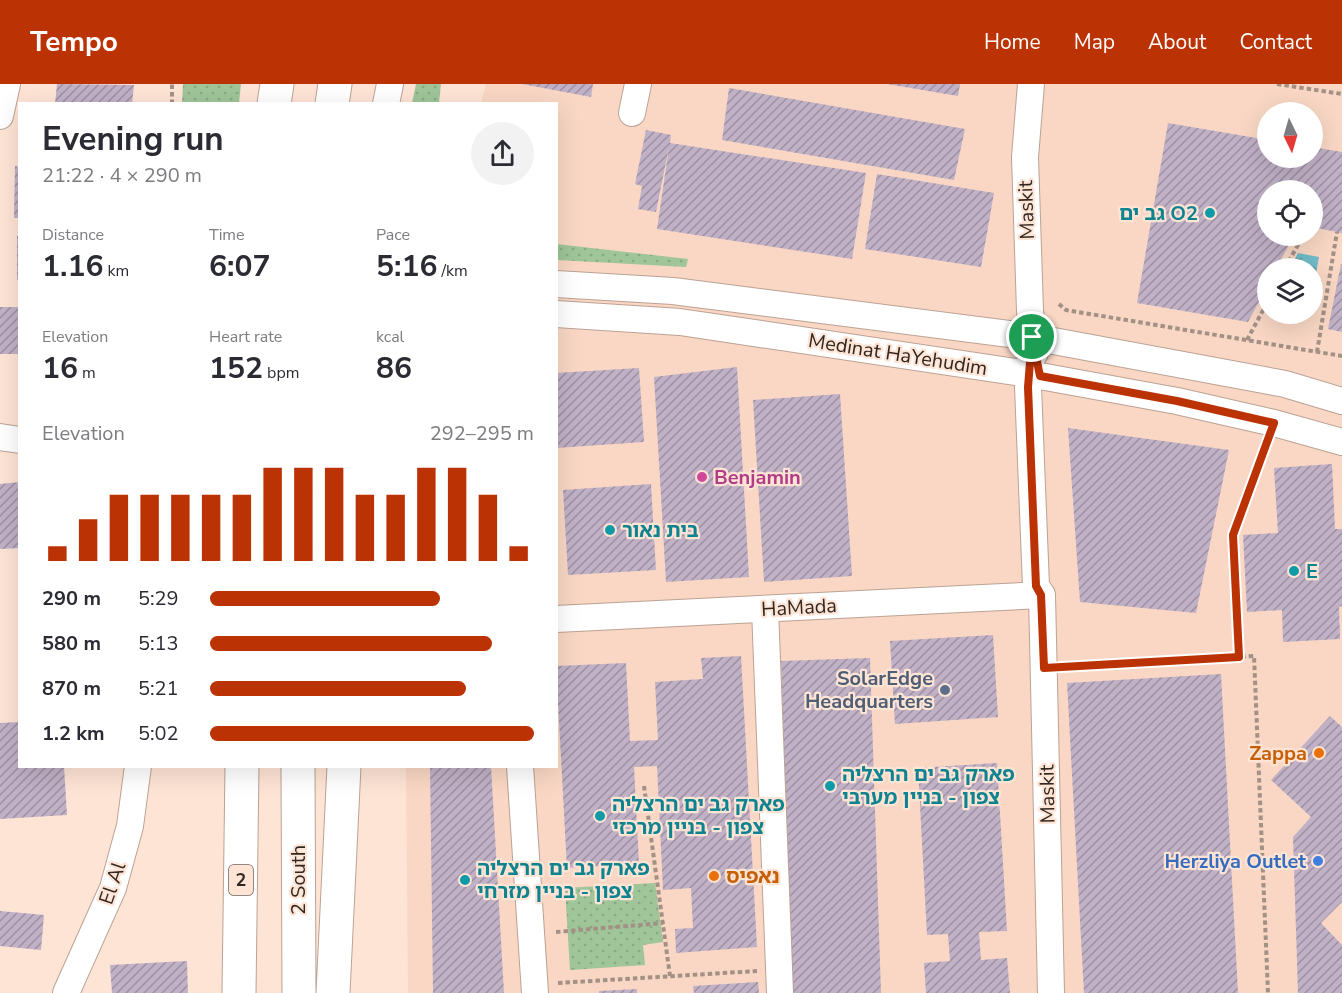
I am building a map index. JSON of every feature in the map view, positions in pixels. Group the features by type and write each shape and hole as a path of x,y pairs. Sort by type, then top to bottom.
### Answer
{"highway":[{"path":"274,102 277,84"},
{"path":"332,102 335,84"},
{"name":"2","path":"239,993 242,768"},
{"name":"2 South","path":"298,768 299,993"},
{"path":"333,993 344,768"}],"street":[{"path":"0,116 7,84"},
{"path":"387,102 390,84"},
{"path":"632,113 638,84"},
{"name":"Maskit","path":"1031,84 1024,157 1034,375 1036,586 1041,595 1044,668 1051,993"},
{"name":"Medinat HaYehudim","path":"558,284 673,291 1032,337 1285,384 1342,401"},
{"name":"Medinat HaYehudim","path":"558,314 680,322 1034,375 1177,401 1274,423 1342,442"},
{"path":"0,437 18,440"},
{"name":"HaMada","path":"558,619 1041,595"},
{"path":"765,609 779,981"},
{"name":"El Al","path":"66,993 113,888 130,826 138,768"},
{"path":"520,768 535,989"}],"path":[{"path":"172,84 172,102"},
{"path":"1276,84 1342,94"},
{"path":"1317,352 1337,232"},
{"path":"1059,304 1065,310 1342,356"},
{"path":"1247,340 1257,321"},
{"path":"1239,657 1233,535 1274,423"},
{"path":"1044,668 1254,656 1268,993"},
{"path":"644,786 670,976"},
{"path":"531,934 663,922"},
{"path":"535,989 670,976 779,981"}],"shaded area":[{"path":"486,84 1342,84 1342,993 408,993 406,768 558,768 558,102 481,102"}],"green space":[{"path":"183,84 241,84 239,102 182,102"},
{"path":"416,84 441,84 439,102 412,102"},
{"path":"558,244 688,259 686,267 558,260"},
{"path":"655,883 663,942 643,945 645,965 570,970 565,888"}],"water":[{"path":"1298,253 1319,257 1319,258 1295,258"}],"building":[{"path":"57,84 134,85 132,102 55,102"},
{"path":"522,84 593,84 591,97"},
{"path":"887,84 960,84 958,96"},
{"path":"729,88 965,129 954,180 722,140"},
{"name":"גב ים O2","path":"1168,123 1257,138 1257,168 1323,168 1323,149 1342,152 1342,233 1323,229 1323,180 1257,180 1257,246 1288,246 1282,258 1257,258 1257,305 1248,322 1137,303"},
{"path":"646,130 671,135 670,143 866,173 852,259 657,229 669,147 656,212 638,209 642,186 635,184"},
{"path":"15,166 18,167 18,218 14,218"},
{"path":"877,174 994,193 981,267 865,249"},
{"path":"17,236 18,236 18,280"},
{"path":"1342,264 1342,332 1328,329"},
{"path":"0,307 18,307 18,354 0,354"},
{"name":"Benjamin","path":"737,367 749,577 666,582 654,377"},
{"path":"639,368 644,442 558,448 558,373"},
{"path":"840,394 852,576 764,582 753,400"},
{"path":"1068,428 1229,450 1196,613 1080,602"},
{"name":"E","path":"1332,464 1335,529 1342,529 1340,639 1283,642 1282,610 1247,612 1243,535 1278,533 1274,468"},
{"path":"18,482 18,548 0,549 0,484"},
{"name":"בית נאור","path":"651,484 656,570 568,575 563,490"},
{"path":"993,635 998,717 895,724 890,641"},
{"name":"פארק גב ים הרצליה צפון - בניין מרכזי","path":"741,656 757,947 676,953 675,929 693,928 691,888 663,890 657,766 634,767 639,864 567,868 558,666 626,663 630,741 658,740 655,682 703,679 701,658"},
{"name":"פארק גב ים הרצליה צפון - בניין מערבי","path":"870,658 881,993 792,993 781,661"},
{"path":"1221,674 1238,993 1084,993 1067,683"},
{"name":"Herzliya Outlet","path":"1330,716 1342,727 1342,902 1321,923 1342,945 1342,993 1298,993 1293,837 1311,817 1271,780"},
{"path":"18,722 18,768 64,768 67,815 0,819 0,723"},
{"path":"997,763 1007,931 979,932 981,960 1007,958 1010,993 926,993 924,963 950,961 948,934 927,935 918,768"},
{"name":"פארק גב ים הרצליה צפון - בניין מזרחי","path":"430,768 491,768 504,993 433,993"},
{"path":"0,911 44,915 41,950 0,946"},
{"path":"187,961 188,993 112,993 110,965"},
{"path":"758,982 759,993 694,993 693,986"},
{"path":"637,989 637,993 599,993 599,991"}],"place":[{"name":"גב ים O2","path":"1210,213"},
{"name":"Benjamin","path":"702,477"},
{"name":"בית נאור","path":"610,530"},
{"name":"E","path":"1294,571"},
{"name":"SolarEdge Headquarters","path":"945,690"},
{"name":"Zappa","path":"1319,753"},
{"name":"פארק גב ים הרצליה צפון - בניין מערבי","path":"830,786"},
{"name":"פארק גב ים הרצליה צפון - בניין מרכזי","path":"600,816"},
{"name":"Herzliya Outlet","path":"1318,861"},
{"name":"נאפיס","path":"714,876"},
{"name":"פארק גב ים הרצליה צפון - בניין מזרחי","path":"465,880"}],"route":[{"path":"1032,337 1040,376 1177,401 1274,423 1233,535 1239,657 1044,668 1041,595 1036,586 1028,387 1032,337"}]}
